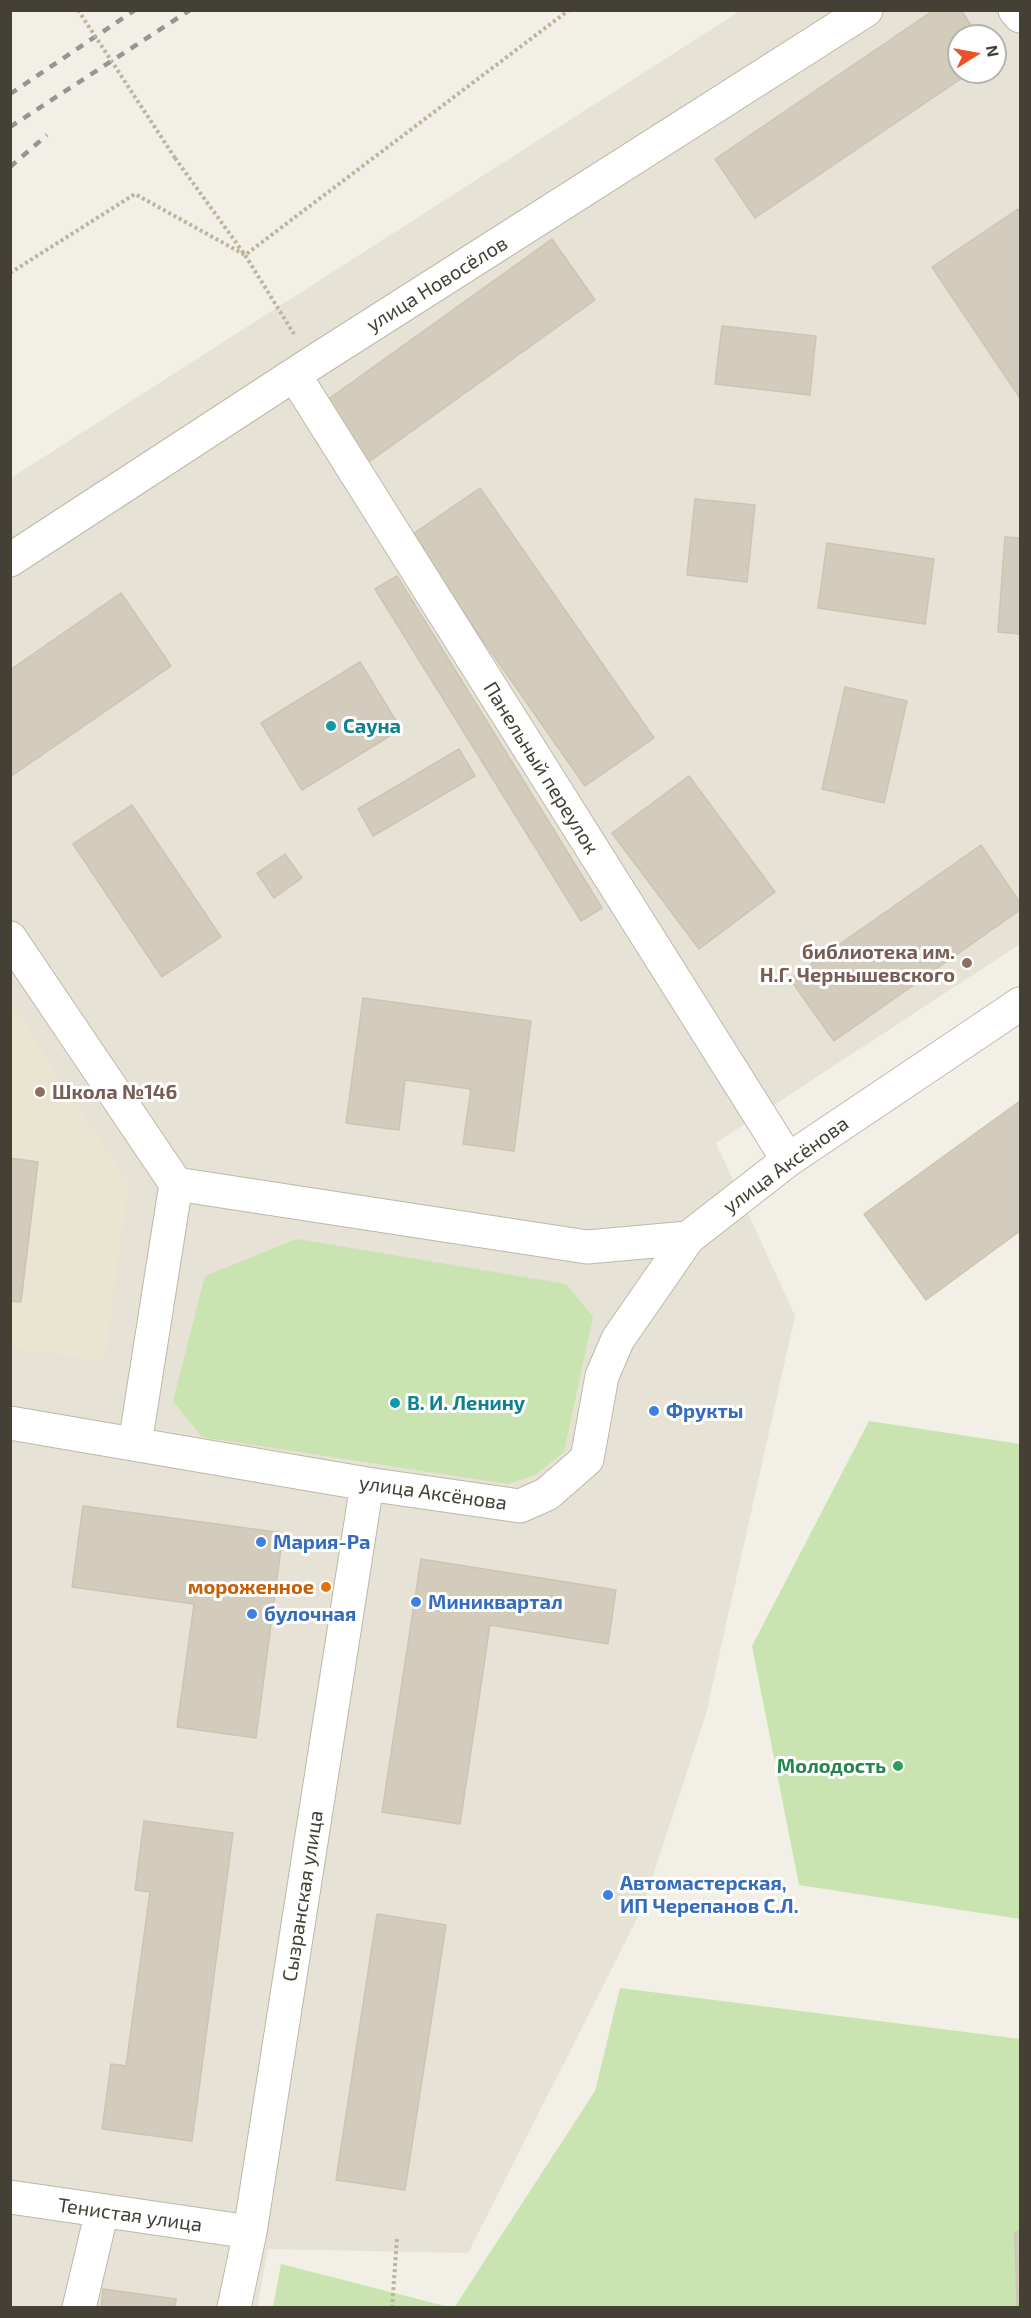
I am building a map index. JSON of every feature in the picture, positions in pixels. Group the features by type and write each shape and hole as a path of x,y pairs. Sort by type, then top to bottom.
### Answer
{"street":[{"name":"улица Новосёлов","path":"10,560 866,10"},
{"path":"1015,10 1020,16"},
{"name":"Панельный переулок","path":"303,370 788,1160"},
{"path":"10,938 176,1184 135,1444"},
{"name":"улица Аксёнова","path":"10,1423 367,1484 520,1506 547,1494 587,1459 602,1376 618,1339 688,1238 788,1160 1020,1004"},
{"path":"176,1184 586,1246 688,1238"},
{"name":"Сызранская улица","path":"234,2307 250,2232 367,1484"},
{"name":"Тенистая улица","path":"10,2197 250,2232"},
{"path":"80,2307 102,2211"}],"path":[{"path":"78,10 175,158 245,255 303,370"},
{"path":"245,255 569,10"},
{"path":"10,273 135,194 245,255"},
{"path":"392,2307 397,2238"}],"shaded area":[{"path":"740,11 1020,11 1020,944 716,1143 795,1316 706,1714 642,1909 468,2253 268,2249 257,2307 11,2308 11,478"},
{"name":"Школа №146","path":"10,1001 128,1183 105,1361 11,1348"}],"green space":[{"path":"297,1239 566,1284 593,1317 564,1452 535,1475 508,1484 202,1437 173,1401 205,1276"},
{"name":"Молодость","path":"869,1421 1020,1444 1020,1919 799,1885 752,1646"},
{"path":"620,1988 1020,2039 1020,2307 454,2308 595,2091"},
{"path":"281,2264 449,2307 273,2307"}],"building":[{"path":"934,10 961,10 970,24 947,24 947,84 953,84 755,218 715,159"},
{"path":"1018,209 1020,213 1020,398 932,267"},
{"path":"552,239 595,300 366,464 323,403"},
{"path":"722,326 816,336 810,395 715,384"},
{"path":"480,488 654,738 585,786 410,536"},
{"path":"695,499 755,505 747,582 687,575"},
{"path":"1005,537 1020,538 1020,634 998,632"},
{"path":"827,543 934,559 925,624 818,608"},
{"path":"397,576 602,908 581,921 375,589"},
{"path":"121,593 171,666 10,777 10,670"},
{"name":"Сауна","path":"360,662 401,729 302,790 261,723"},
{"path":"845,687 907,701 884,803 822,789"},
{"path":"459,749 475,776 373,836 358,809"},
{"path":"689,776 775,892 699,949 612,833"},
{"path":"132,805 221,937 162,977 73,844"},
{"path":"981,845 1020,903 1020,910 834,1041 790,979"},
{"path":"285,854 302,878 274,898 257,873"},
{"path":"363,998 531,1021 514,1151 463,1144 471,1089 405,1080 399,1130 346,1123"},
{"path":"1020,1101 1020,1231 926,1300 864,1214"},
{"path":"10,1158 38,1162 21,1302 10,1301"},
{"path":"83,1506 283,1533 256,1738 177,1727 194,1604 72,1587"},
{"path":"421,1559 616,1590 608,1644 490,1625 460,1824 382,1812"},
{"path":"144,1821 233,1833 192,2141 102,2129 111,2064 126,2066 150,1892 135,1890"},
{"path":"377,1914 446,1925 405,2190 336,2180"},
{"path":"1015,2232 1020,2232 1020,2305 1017,2305"},
{"path":"103,2289 176,2299 175,2308 101,2308"}],"railway":[{"path":"10,94 135,10"},
{"path":"10,127 190,10"},
{"path":"10,167 47,135"}],"place":[{"name":"Сауна","path":"331,726"},
{"name":"библиотека им. Н.Г. Чернышевского","path":"967,963"},
{"name":"Школа №146","path":"40,1092"},
{"name":"В. И. Ленину","path":"395,1403"},
{"name":"Фрукты","path":"654,1411"},
{"name":"Мария-Ра","path":"261,1542"},
{"name":"мороженное","path":"326,1587"},
{"name":"Миниквартал","path":"416,1602"},
{"name":"булочная","path":"252,1614"},
{"name":"Молодость","path":"898,1766"},
{"name":"Автомастерская, ИП Черепанов С.Л.","path":"608,1895"}]}
